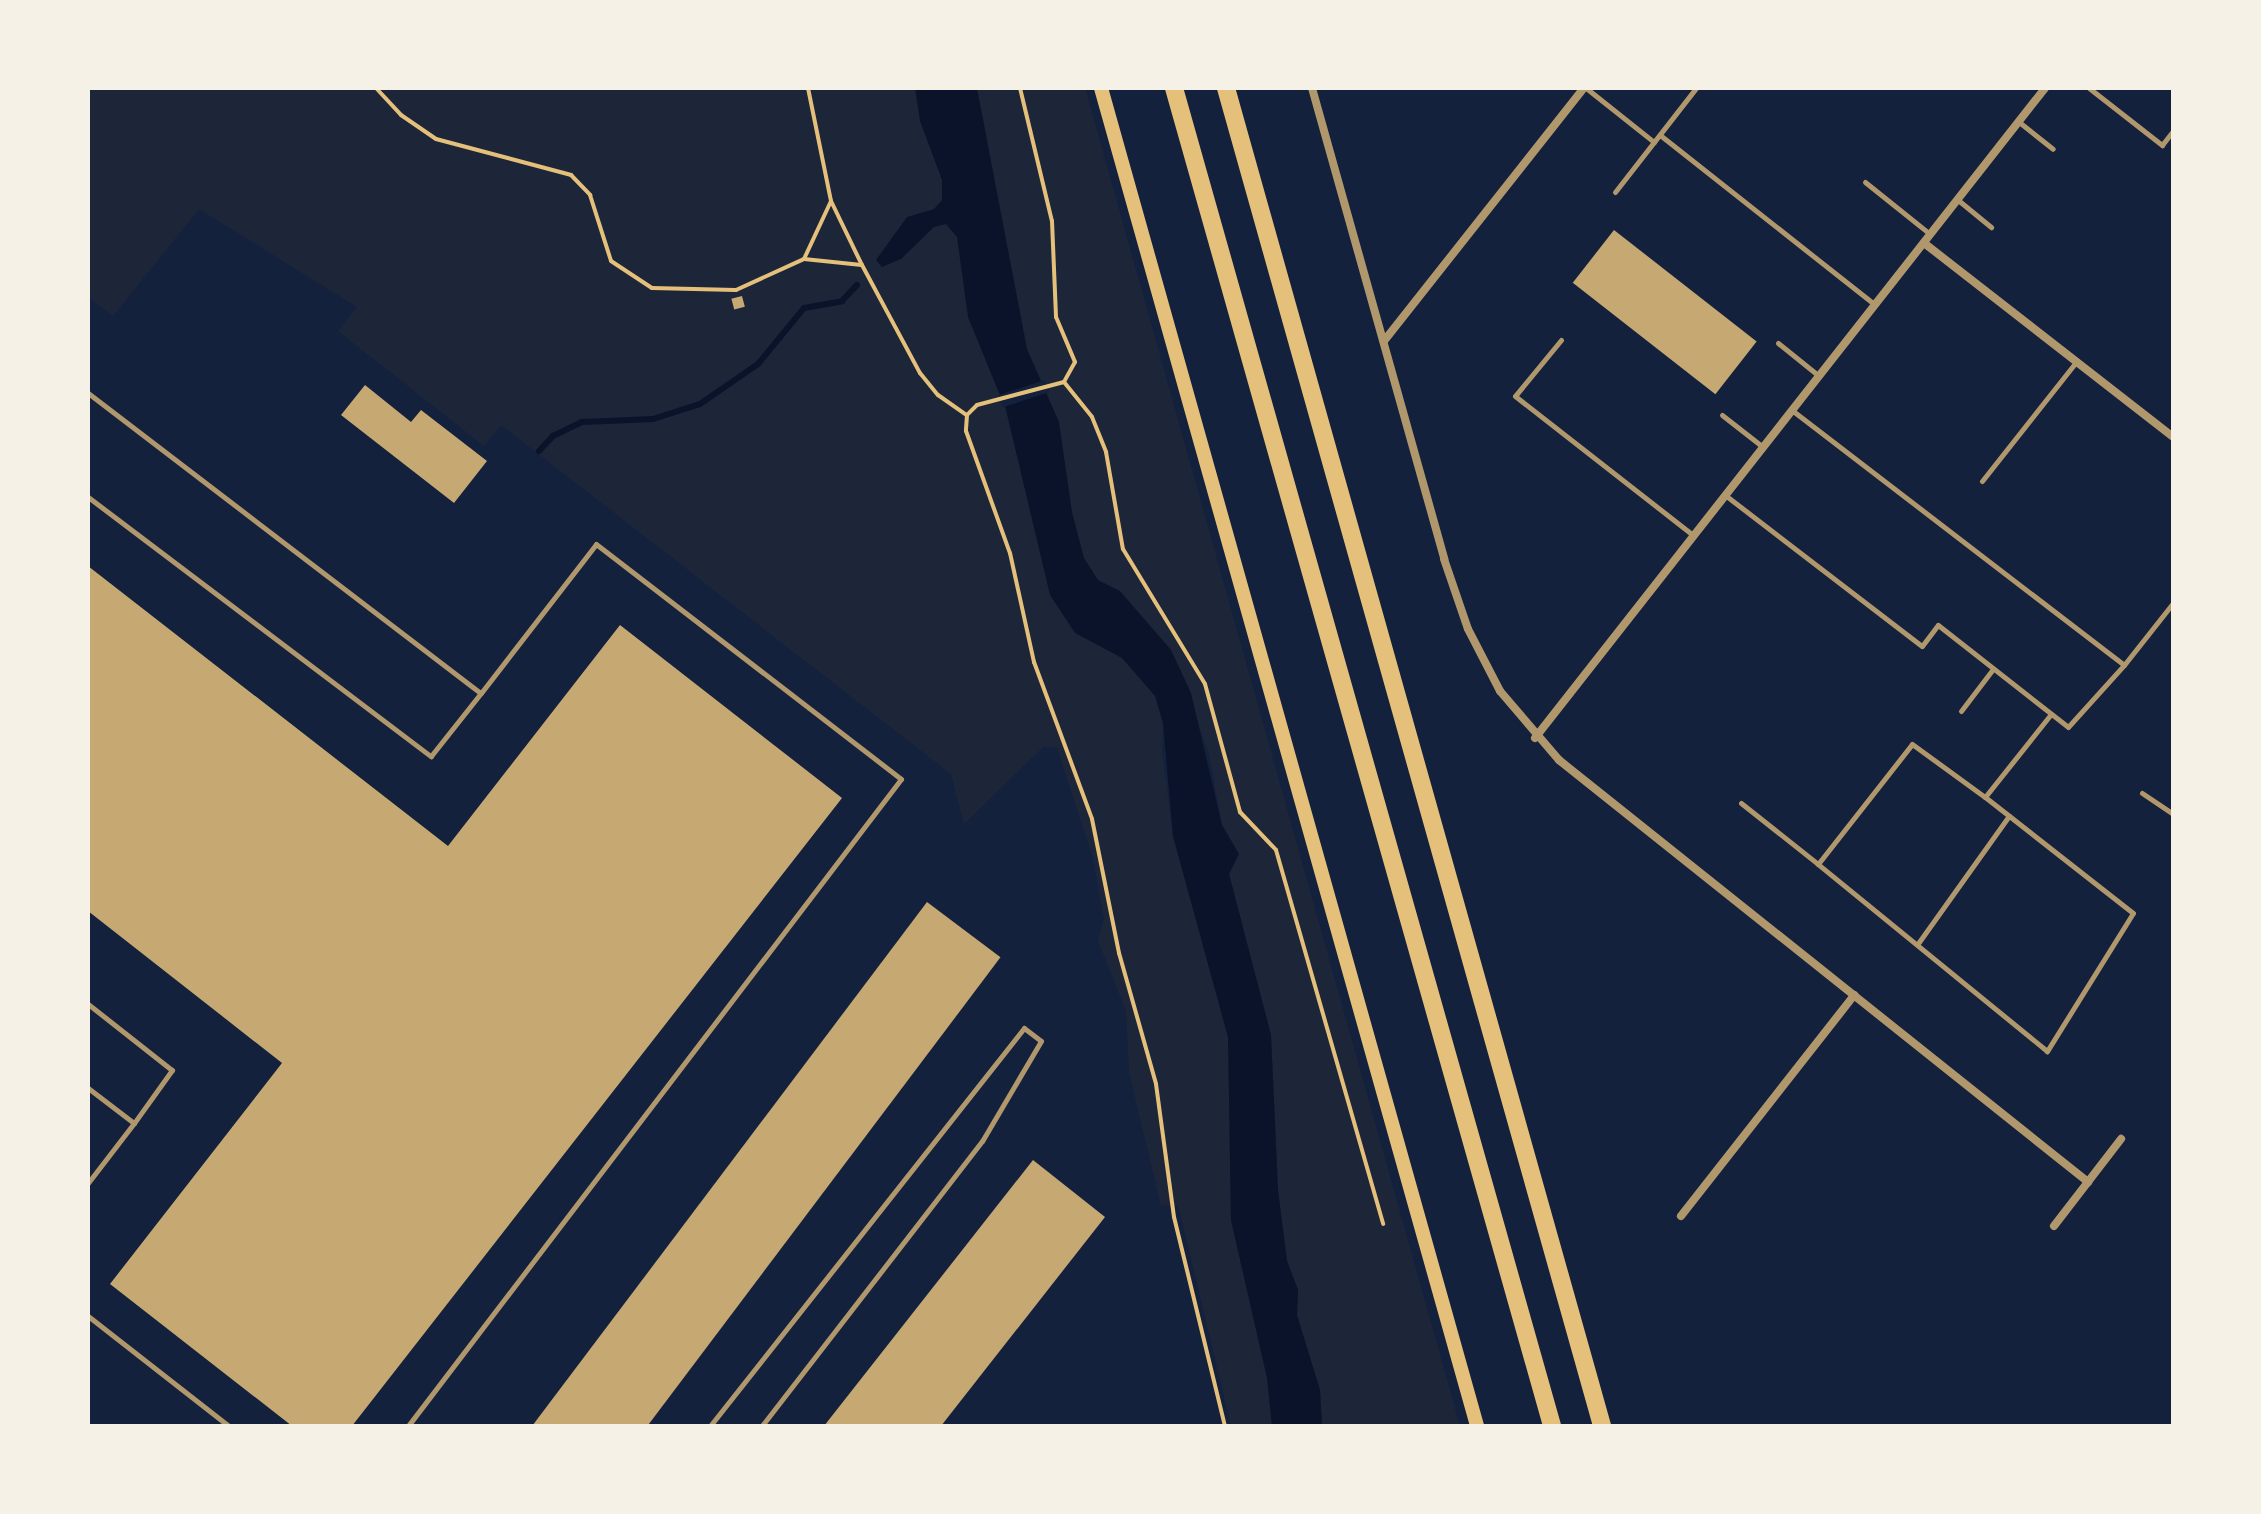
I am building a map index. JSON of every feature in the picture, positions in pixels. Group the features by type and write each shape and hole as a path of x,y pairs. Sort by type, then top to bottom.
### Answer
{"highway":[{"path":"1174,88 1552,1426"},
{"path":"1226,88 1602,1426"}],"main road":[{"path":"1101,88 1477,1426"}],"street":[{"path":"1312,88 1444,559 1468,629 1500,691 1535,738 2088,1182"},
{"path":"1384,341 1585,88"},
{"path":"1535,738 2045,88"},
{"path":"1924,243 2173,437"},
{"path":"1681,1216 1854,995"},
{"path":"2054,1226 2121,1139"}],"lane":[{"path":"1585,88 1654,142"},
{"path":"1615,192 1696,88"},
{"path":"2089,88 2162,145 2173,131"},
{"path":"2018,122 2053,149"},
{"path":"1660,135 1875,305"},
{"path":"1865,182 1930,234"},
{"path":"1957,200 1991,227"},
{"path":"1561,340 1515,396 1694,536"},
{"path":"1778,343 1819,376"},
{"path":"1982,481 2077,362"},
{"path":"88,393 481,693"},
{"path":"1792,410 2124,665"},
{"path":"1722,415 1763,447"},
{"path":"1725,495 1922,646 1938,625 2068,727 2124,665 2173,603"},
{"path":"88,497 431,756 596,544 901,779 408,1426"},
{"path":"1961,711 1993,669"},
{"path":"1985,797 2051,714"},
{"path":"1741,803 1818,864 1919,942 2047,1051 2133,913 1912,744 1818,864"},
{"path":"2142,793 2173,814"},
{"path":"1919,942 2009,816"},
{"path":"88,1004 172,1070 88,1183"},
{"path":"710,1426 1024,1028 1041,1041 982,1141 762,1426"},
{"path":"88,1088 134,1123"},
{"path":"88,1316 229,1426"}],"path":[{"path":"376,88 401,115 436,139 571,175 590,195 611,261 635,281 673,292 736,290 804,259 862,265"},
{"path":"808,88 831,201 862,265 920,373 938,395 967,415"},
{"path":"967,415 994,399 1064,382 1075,362 1056,317 1052,221 1020,88"},
{"path":"804,259 831,201"},
{"path":"736,290 737,297"},
{"path":"1064,382 1092,417 1106,452 1123,549 1205,684 1240,812 1276,850 1383,1224"},
{"path":"967,415 966,431 1019,584 1026,639 1092,819 1119,953 1156,1084 1174,1217 1225,1426"}],"shaded area":[{"path":"88,88 1085,88 1460,1426 1322,1426 1320,1390 1297,1315 1298,1290 1287,1261 1278,1190 1271,1035 1229,874 1239,854 1222,825 1209,754 1192,706 1163,723 1162,750 1173,836 1228,1037 1231,1220 1267,1378 1272,1426 1231,1426 1178,1205 1161,1206 1129,1072 1126,1011 1098,941 1104,919 1093,858 1057,748 1043,747 964,824 951,774 501,425 484,446 338,331 357,307 199,209 113,316 88,297"},
{"path":"915,88 977,88 1027,349 1059,422 1072,512 1084,558 1098,580 1120,591 1171,650 1191,693 1222,825 1239,854 1229,874 1271,1035 1278,1190 1287,1261 1298,1290 1297,1315 1320,1390 1322,1426 1272,1426 1267,1378 1231,1220 1228,1037 1173,836 1163,723 1155,696 1122,658 1075,633 1050,595 1006,410 968,317 957,237 946,224 934,227 901,259 882,267 876,260 907,217 934,209 942,200 942,180 920,121"}],"pier":[{"path":"1045,380 1049,392 1002,408 998,395"}],"building":[{"path":"1614,230 1757,341 1715,394 1573,283"},
{"path":"742,296 745,307 734,309 731,299"},
{"path":"365,385 411,422 421,410 487,461 454,503 341,415"},
{"path":"88,566 448,846 620,625 842,798 352,1426 292,1426 110,1284 282,1063 88,911"},
{"path":"927,902 1000,957 647,1426 532,1426"},
{"path":"1033,1160 1105,1217 941,1426 824,1426"}],"waterway":[{"path":"539,451 553,436 582,422 653,419 700,404 758,364 804,308 842,301 857,285"}]}
